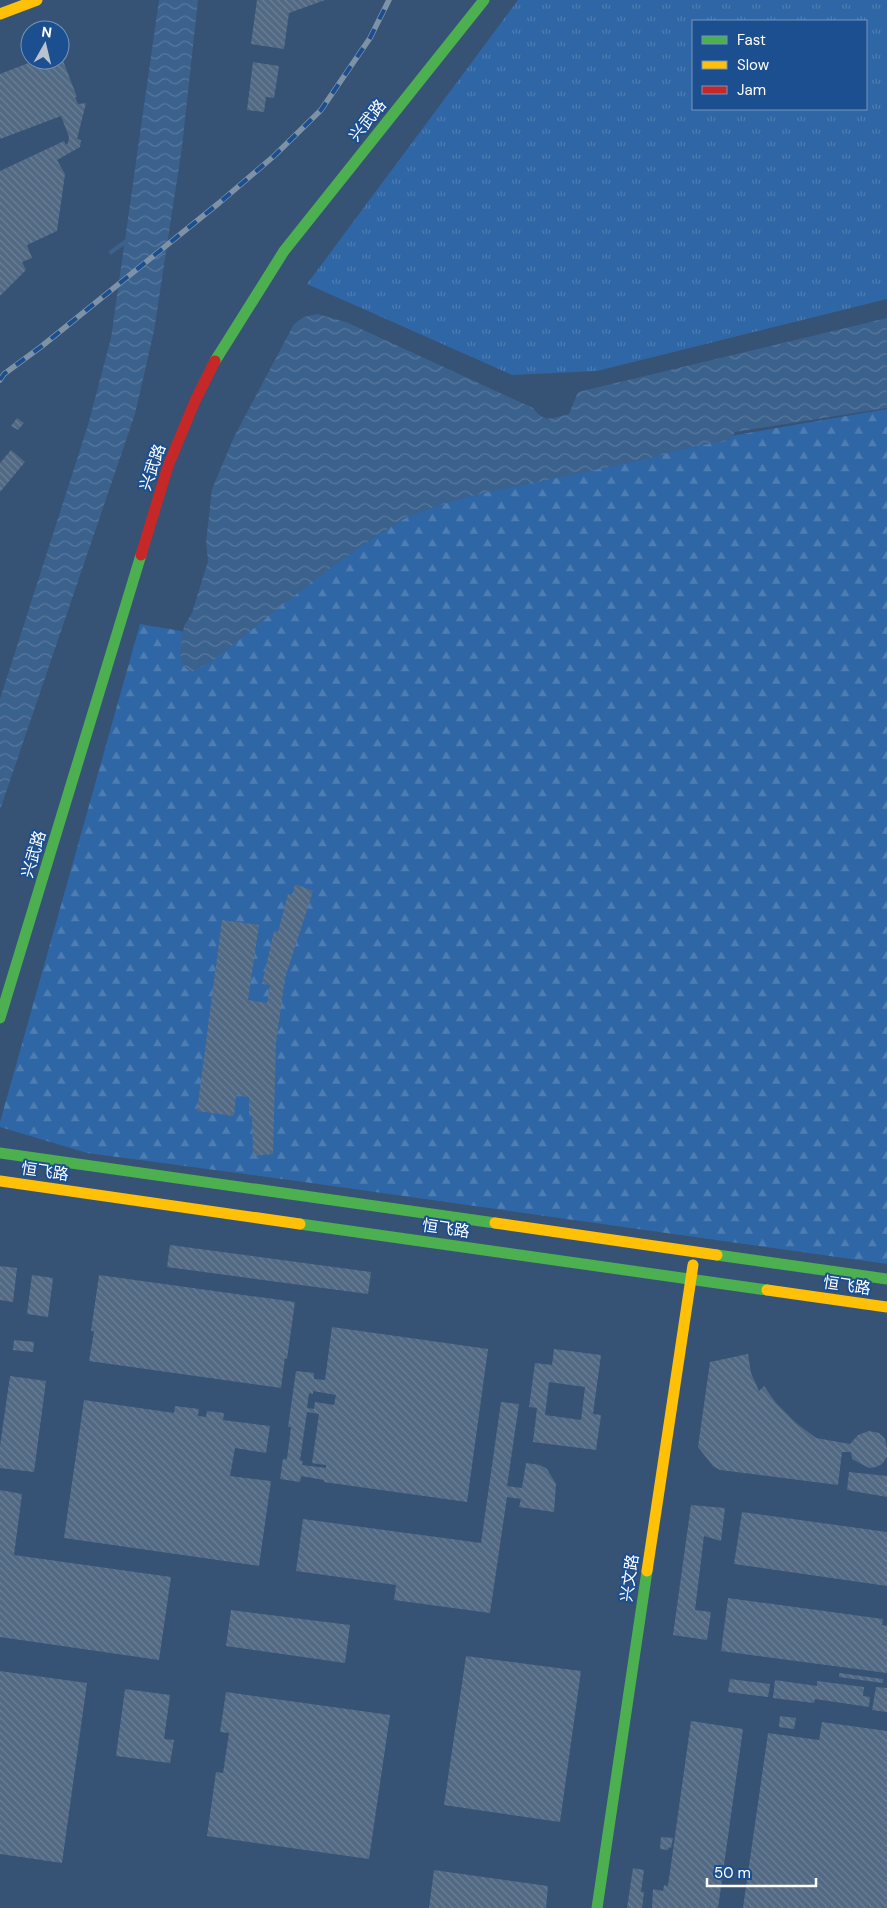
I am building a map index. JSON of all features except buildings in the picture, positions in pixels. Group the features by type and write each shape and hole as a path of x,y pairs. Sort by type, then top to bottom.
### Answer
{"main road":[{"path":"0,14 37,0"},
{"name":"兴武路","path":"0,1018 168,466 195,401 222,348 284,251 484,0"},
{"path":"0,22 15,8"},
{"name":"恒飞路","path":"0,1153 887,1279"},
{"name":"恒飞路","path":"0,1181 887,1308"},
{"name":"兴文路","path":"596,1908 695,1252"}],"green space":[{"path":"518,0 887,0 887,299 597,371 512,375 307,284"},
{"path":"887,409 887,1264 87,1153 0,1127 140,624 216,637 347,533 475,480"}],"water":[{"path":"159,0 198,0 182,147 154,331 135,414 0,810 0,699 88,425 111,338"},
{"path":"317,314 346,322 533,408 545,418 569,414 578,392 887,318 887,408 735,432 730,440 723,442 696,446 638,461 471,496 434,507 404,519 367,542 317,578 210,663 191,672 183,666 180,652 184,626 192,613 208,561 206,542 212,489 234,437 294,324 304,317"}],"waterway":[{"path":"111,252 128,240"}],"railway":[{"path":"0,380 4,374 42,346 219,203 274,156 321,110 370,38 389,0"}],"traffic: fast":[{"path":"215,361 284,251 484,0"},
{"path":"0,1018 141,555"},
{"path":"0,1153 495,1223"},
{"path":"300,1224 767,1290"},
{"path":"717,1255 887,1279"},
{"path":"597,1908 647,1571"}],"traffic: slow":[{"path":"0,14 37,0"},
{"path":"0,1181 300,1224"},
{"path":"495,1223 717,1255"},
{"path":"647,1571 693,1265"},
{"path":"767,1290 887,1307"}],"traffic: jam":[{"path":"141,555 168,466 195,401 215,361"}]}
